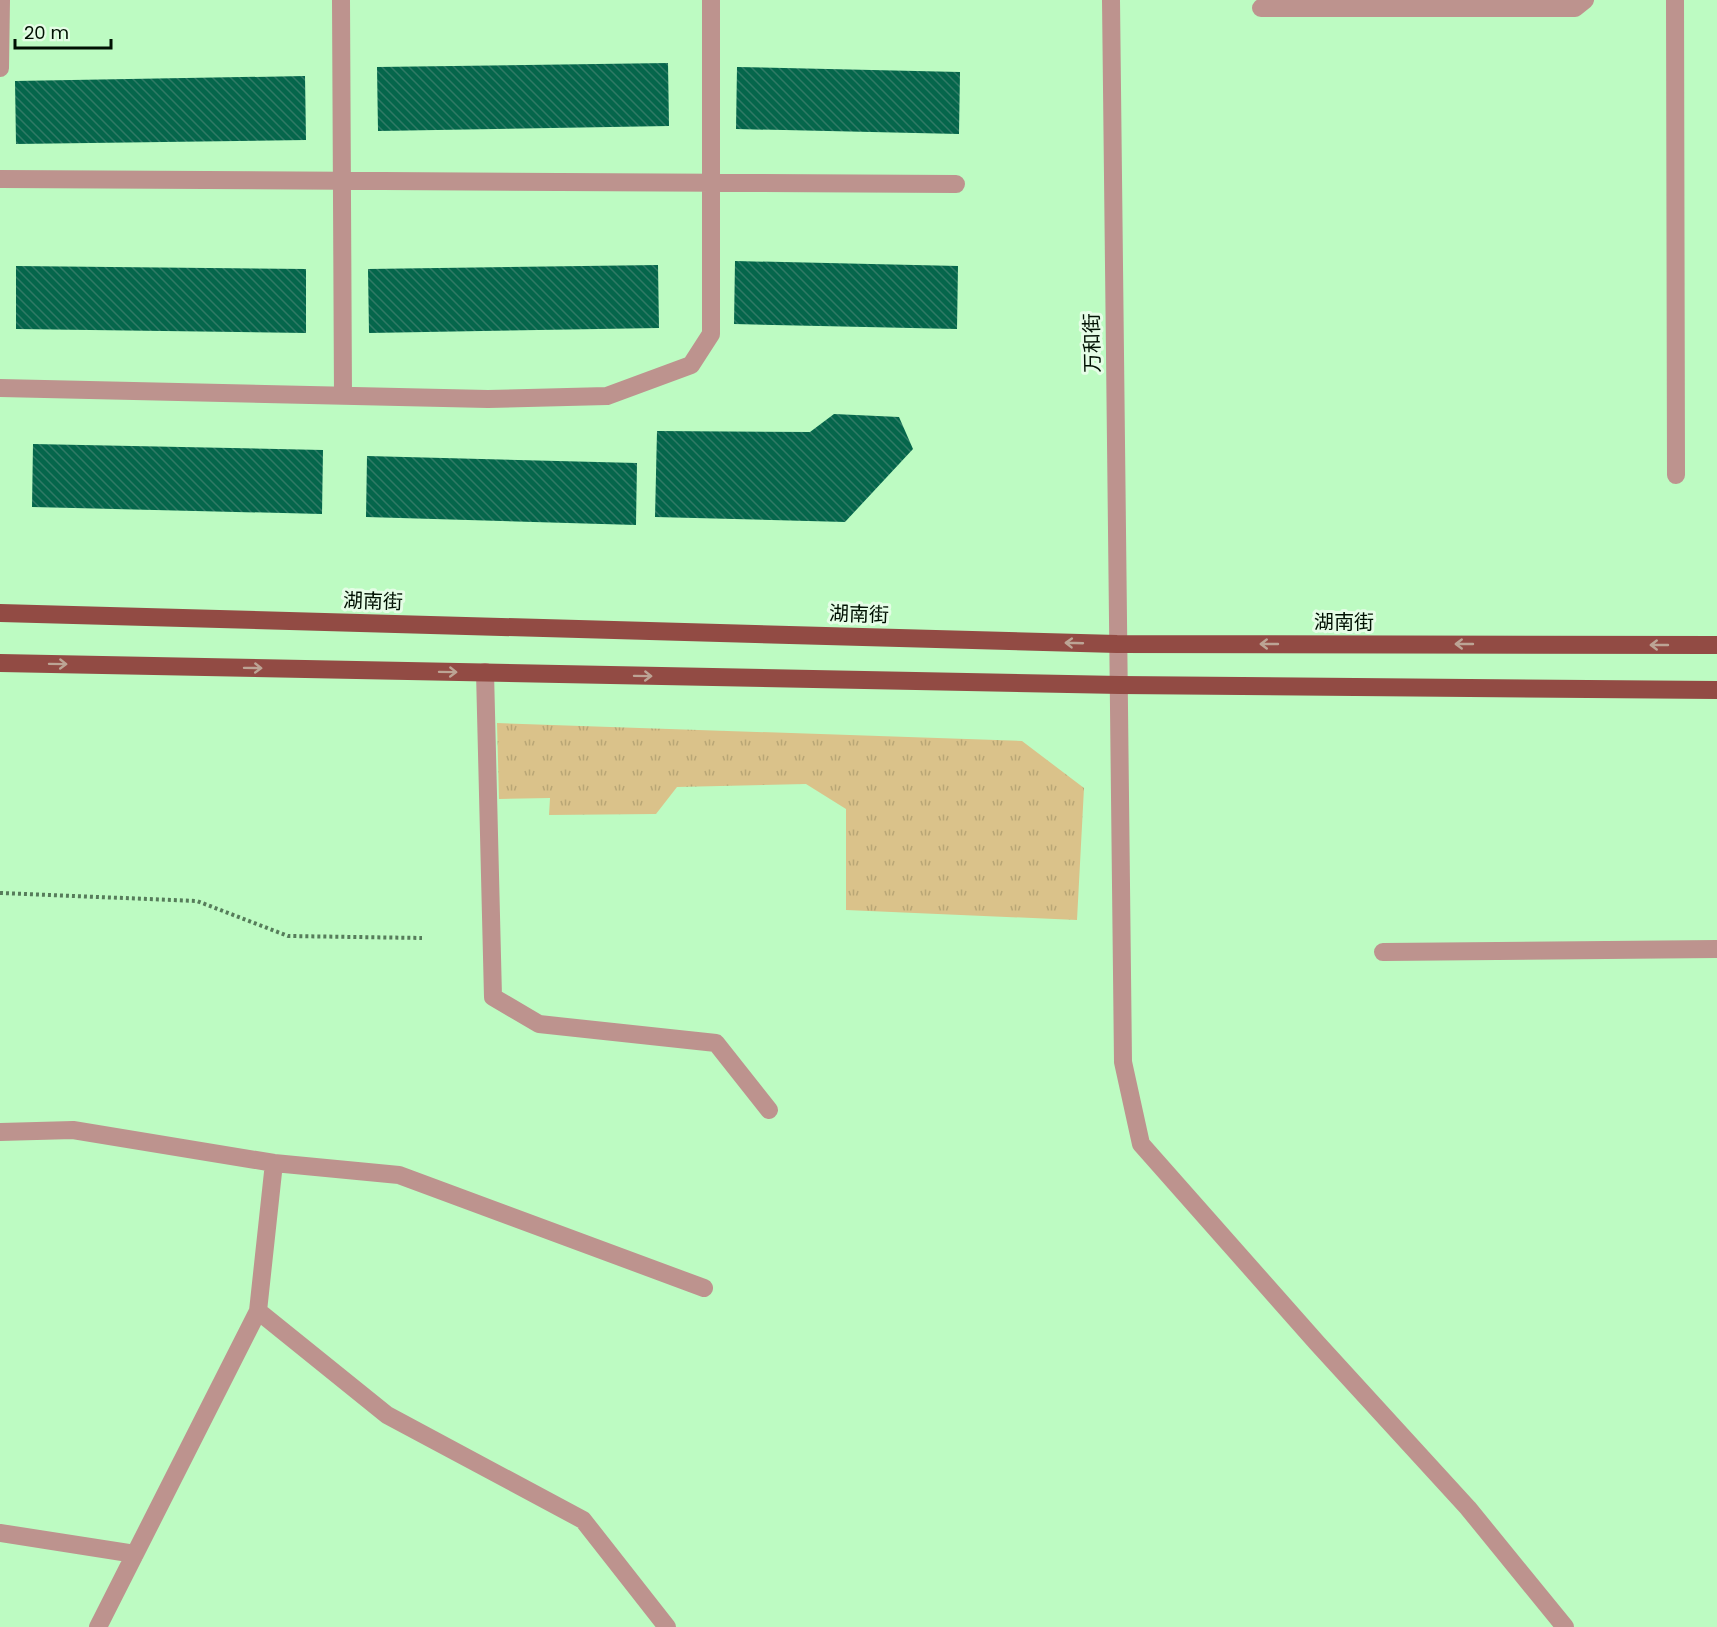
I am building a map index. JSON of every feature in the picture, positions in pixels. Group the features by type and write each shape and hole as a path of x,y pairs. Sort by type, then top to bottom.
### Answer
{"main road":[{"name":"湖南街","path":"0,613 1117,644 1717,645"},
{"path":"0,663 1120,685 1717,690"}],"street":[{"path":"0,68 1,0"},
{"path":"341,0 343,395"},
{"path":"0,388 488,399 607,396 691,365 711,334 711,0"},
{"name":"万和街","path":"1111,0 1123,1062 1141,1144 1317,1343 1468,1508 1566,1627"},
{"path":"1261,8 1575,8 1585,0"},
{"path":"1675,0 1676,475"},
{"path":"0,179 956,184"},
{"path":"485,672 493,997 539,1024 716,1042 769,1110"},
{"path":"1383,952 1717,950"},
{"path":"0,1132 73,1130 274,1163 399,1175 704,1288"},
{"path":"98,1627 258,1311 274,1163"},
{"path":"258,1311 387,1414 583,1520 667,1627"},
{"path":"0,1533 135,1554"}],"path":[{"path":"0,893 198,901 288,936 422,938"}],"green space":[{"path":"497,723 1022,741 1084,788 1077,920 846,910 846,809 806,784 677,787 656,814 549,815 550,798 499,799"}],"building":[{"path":"668,63 669,126 378,131 377,67"},
{"path":"737,67 960,72 959,134 736,129"},
{"path":"305,76 306,140 16,144 15,81"},
{"path":"735,261 958,266 957,329 734,324"},
{"path":"658,265 659,328 369,333 368,269"},
{"path":"16,266 306,269 306,333 16,329"},
{"path":"834,414 899,417 913,449 845,522 655,517 657,431 810,432"},
{"path":"33,444 323,450 322,514 32,507"},
{"path":"367,456 637,463 636,525 366,517"}]}
